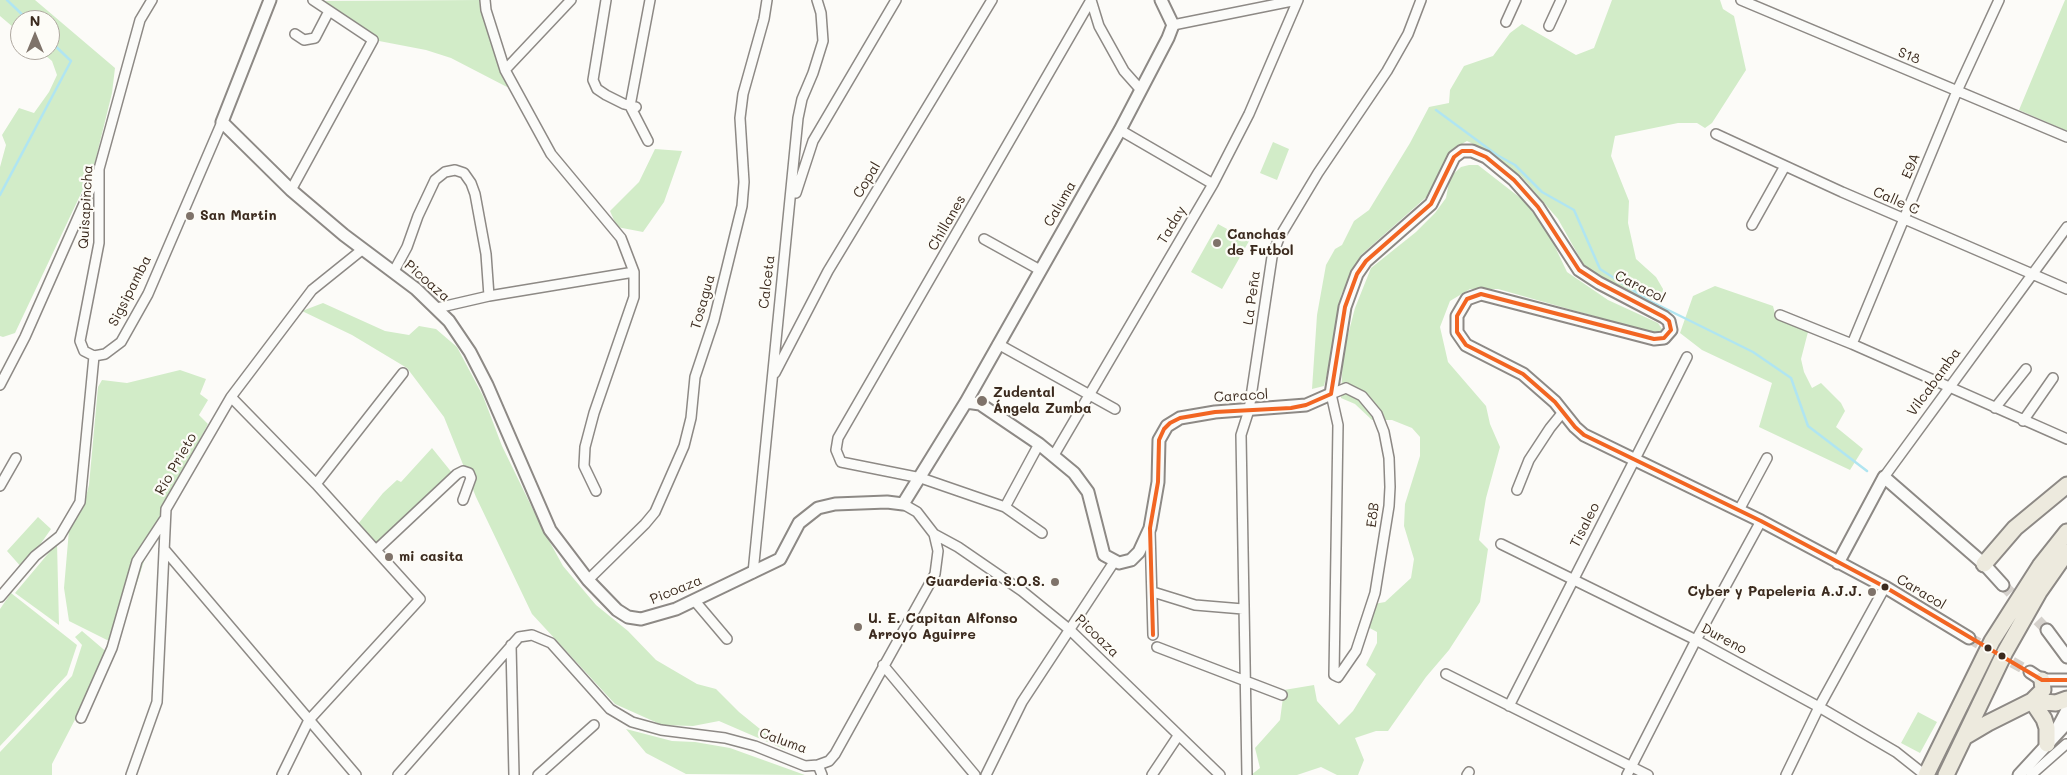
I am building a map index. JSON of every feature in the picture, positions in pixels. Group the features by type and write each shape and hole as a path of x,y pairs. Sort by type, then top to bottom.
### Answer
{"highway":[{"path":"1984,564 2015,528 2067,485"},
{"path":"1926,775 1992,641 2040,566 2067,532"},
{"path":"1946,775 2004,652 2039,592 2067,552"},
{"path":"1966,736 2032,701 2043,690 2036,676"},
{"path":"2032,701 2056,703 2067,699"},
{"path":"2032,701 2044,719 2050,740"}],"street":[{"name":"Quisapincha","path":"94,356 84,351 80,341 100,243 99,169 140,20 152,0"},
{"name":"Sigsipamba","path":"94,356 105,354 121,342 148,294 222,122 270,0"},
{"path":"291,190 373,40 315,0"},
{"path":"486,0 486,10 505,70 551,154 621,238 634,272 634,297 594,413 585,448 584,466 596,490"},
{"path":"505,70 570,0"},
{"path":"606,0 593,80 597,89 624,104 633,106"},
{"path":"648,141 633,106 650,0"},
{"name":"Tosagua","path":"588,580 655,512 684,446 691,418 695,377 714,320 742,206 744,182 740,118 743,94 764,19 767,0"},
{"name":"Calceta","path":"752,573 773,378 777,316 800,108 823,41 821,13 817,0"},
{"path":"790,212 813,141 896,0"},
{"name":"Copal","path":"773,378 828,271 992,0"},
{"path":"1092,0 1099,26 1124,71 1140,89"},
{"name":"Chillanes","path":"921,478 841,462 836,450 838,438 1092,0"},
{"path":"1160,0 1172,25 1297,0"},
{"name":"Taday","path":"1054,455 1212,184 1249,114 1297,0"},
{"name":"La Peña","path":"1247,775 1241,435 1249,410 1267,282 1279,238 1318,173 1387,71 1408,34 1421,0"},
{"path":"1506,22 1516,0"},
{"path":"1550,26 1561,0"},
{"name":"S18","path":"1741,0 2067,137"},
{"name":"E9A","path":"1852,344 1957,91 1999,0"},
{"path":"295,34 304,40 316,38 329,11"},
{"name":"Caluma","path":"904,504 966,402 1120,130 1172,25"},
{"name":"Picoaza","path":"222,122 291,190 363,249 394,271 436,308 460,336 487,385 550,530 588,580 617,610 634,618 658,615 780,559 799,523 818,508 835,504 887,502 904,504 917,512 934,534 958,547 1006,580 1070,630 1220,775"},
{"path":"1120,130 1212,184"},
{"name":"Calle C","path":"1716,134 1904,219 2067,289"},
{"name":"Caracol","path":"1153,635 1150,528 1158,482 1160,440 1167,426 1180,418 1306,405 1331,394 1345,306 1357,274 1366,261 1431,204 1454,157 1462,151 1472,150 1486,157 1514,180 1538,207 1580,270 1599,283 1659,313 1671,324 1669,334 1664,338 1654,339 1487,294 1474,295 1466,299 1457,316 1457,332 1461,339 1472,348 1524,374 1555,402 1579,432 1761,521 1885,587 1969,638"},
{"path":"1752,225 1785,166"},
{"path":"0,385 24,337 99,169"},
{"path":"394,271 407,247 418,216 435,180 444,172 455,170 464,173 472,183 475,194 486,254 489,296"},
{"name":"Vilcabamba","path":"1838,562 1884,477 2067,227"},
{"path":"984,239 1040,270"},
{"name":"Río Prieto","path":"132,775 157,702 166,509 231,396 312,290 363,249"},
{"path":"436,308 489,296 634,272"},
{"path":"1780,315 1852,344 2067,439"},
{"path":"998,344 1115,409"},
{"path":"0,597 35,556 60,536 80,502 94,356"},
{"name":"Tisaleo","path":"1509,706 1687,357"},
{"path":"1995,408 2026,369"},
{"path":"316,484 403,373"},
{"path":"2024,421 2053,378"},
{"name":"E8B","path":"1346,388 1362,396 1377,414 1384,432 1389,458 1389,506 1375,594 1356,650 1338,677 1334,675 1338,425 1331,394 1346,388"},
{"path":"231,396 316,484 420,598 308,720 282,775"},
{"path":"966,402 980,404 1040,444 1078,477 1088,492 1102,550 1114,562 1125,563 1134,558 1150,528"},
{"path":"1517,490 1529,460 1563,412"},
{"path":"1005,506 1040,444"},
{"path":"0,486 16,458"},
{"path":"1739,510 1767,458"},
{"path":"376,550 457,474 463,471 469,473 471,484 463,500"},
{"path":"1884,477 1984,564 2003,585"},
{"path":"921,478 1005,506 1042,533"},
{"path":"81,718 112,648 137,561 164,520"},
{"path":"1626,775 1696,640 1761,521"},
{"name":"Caluma","path":"511,646 519,637 532,635 551,643 610,708 632,722 660,730 725,738 755,746 805,766 818,765 835,754 935,574 938,551 934,534"},
{"name":"Dureno","path":"1501,544 1696,640 1819,707 1896,752 1926,775"},
{"path":"164,549 356,775"},
{"path":"986,775 1022,702 1114,562"},
{"path":"1786,775 1819,707 1885,587"},
{"path":"1153,592 1195,605 1243,609"},
{"path":"694,600 727,639"},
{"path":"2047,630 2067,657"},
{"path":"398,775 511,646"},
{"path":"511,646 514,775"},
{"path":"1157,647 1282,695"},
{"path":"884,665 975,775"},
{"path":"1446,674 1648,775"},
{"path":"2036,676 2067,681 2067,689"},
{"path":"2050,740 2067,710"},
{"path":"2018,775 2067,723"},
{"path":"538,775 594,725"},
{"path":"1152,775 1178,736"},
{"path":"2031,775 2067,743"},
{"path":"818,765 822,775"}],"green space":[{"path":"0,0 35,0 47,10 10,10 10,24 0,16"},
{"path":"481,0 489,38 509,84 507,87 451,58 426,50 379,41 318,1"},
{"path":"1612,0 1720,0 1723,9 1734,16 1746,70 1712,123 1705,128 1697,123 1678,123 1615,136 1611,156 1629,201 1628,223 1636,259 1656,277 1663,289 1661,302 1628,294 1586,269 1558,219 1521,176 1481,148 1467,141 1450,151 1431,193 1361,255 1341,295 1335,340 1324,386 1312,389 1317,315 1326,265 1335,249 1342,245 1354,221 1369,210 1410,143 1429,107 1449,103 1450,90 1464,66 1493,56 1510,33 1522,24 1576,55 1594,48"},
{"path":"2065,0 2067,0 2067,131 2019,110"},
{"path":"60,21 115,68 112,93 94,166 15,333 3,337 0,336 0,167 6,145 2,135 19,108 34,113 49,92 57,75 51,60 60,60"},
{"path":"1273,142 1289,149 1277,180 1260,173"},
{"path":"655,149 682,151 664,202 643,232 617,227 610,211 639,182"},
{"path":"1478,165 1523,200 1548,232 1567,272 1608,300 1658,323 1662,329 1657,334 1498,289 1470,289 1450,301 1440,327 1448,362 1486,406 1490,424 1500,447 1486,498 1479,540 1488,549 1480,602 1449,650 1426,677 1388,731 1376,731 1355,738 1364,760 1358,775 1337,775 1321,767 1297,775 1251,775 1260,768 1255,748 1280,720 1284,690 1314,685 1317,701 1339,725 1353,711 1376,674 1366,665 1377,643 1377,632 1366,626 1374,604 1385,602 1411,578 1414,559 1404,526 1405,504 1420,456 1420,437 1412,428 1392,420 1372,420 1355,404 1341,398 1343,354 1355,308 1371,268 1416,232 1435,213 1446,198 1450,177 1461,167"},
{"path":"1218,224 1249,241 1222,289 1191,272"},
{"path":"1715,286 1773,306 1776,317 1808,332 1801,359 1804,372 1812,388 1821,383 1841,403 1845,411 1836,427 1863,449 1850,470 1759,427 1772,383 1702,350 1680,333 1693,296"},
{"path":"323,303 385,331 409,335 419,326 436,329 457,347 483,396 502,446 563,566 596,605 628,631 656,660 697,684 716,689 739,712 786,750 719,721 693,726 662,725 615,704 532,614 476,497 444,417 407,368 352,335 302,311"},
{"path":"180,370 206,379 200,394 208,400 199,415 208,424 163,508 161,529 145,558 117,645 69,621 64,588 69,530 83,508 89,485 98,387 102,380 127,383"},
{"path":"432,448 453,474 377,546 358,524 383,493 397,480 401,482"},
{"path":"38,517 51,529 23,569 7,551"},
{"path":"57,543 59,625 15,593"},
{"path":"11,593 77,645 67,675 0,746 0,609"},
{"path":"82,631 109,654 52,764 52,775 0,775 0,752 72,676 82,645 75,637"},
{"path":"1918,712 1937,722 1920,753 1901,743"},
{"path":"626,729 672,741 695,742 730,748 805,775 686,774 646,753"}],"waterway":[{"path":"7,0 18,10"},
{"path":"0,195 71,61 60,51"},
{"path":"1436,110 1497,155 1515,165 1542,192 1574,210 1600,269 1648,300 1753,352 1791,378 1808,426 1867,471"}],"tunnel":[{"path":"2003,585 2047,630"},
{"path":"1969,638 2030,672"}],"transit line":[{"path":"1153,635 1150,528 1158,482 1159,440 1164,429 1170,423 1180,418 1215,412 1291,408 1306,405 1331,394 1345,307 1357,274 1366,261 1431,204 1454,157 1462,151 1472,151 1486,157 1514,180 1538,207 1579,270 1599,283 1664,317 1669,321 1671,330 1664,338 1654,339 1481,294 1467,299 1457,316 1457,332 1466,345 1523,374 1555,402 1584,435 1761,521 1885,587 2042,680 2067,680"}],"place":[{"name":"San Martin","path":"190,216"},
{"name":"Canchas de Futbol","path":"1217,243"},
{"name":"Zudental Ángela Zumba","path":"982,401"},
{"name":"mi casita","path":"389,557"},
{"name":"Guarderia S.O.S.","path":"1055,582"},
{"name":"Cyber y Papeleria A.J.J.","path":"1872,592"},
{"name":"U. E. Capitan Alfonso Arroyo Aguirre","path":"858,627"}]}
